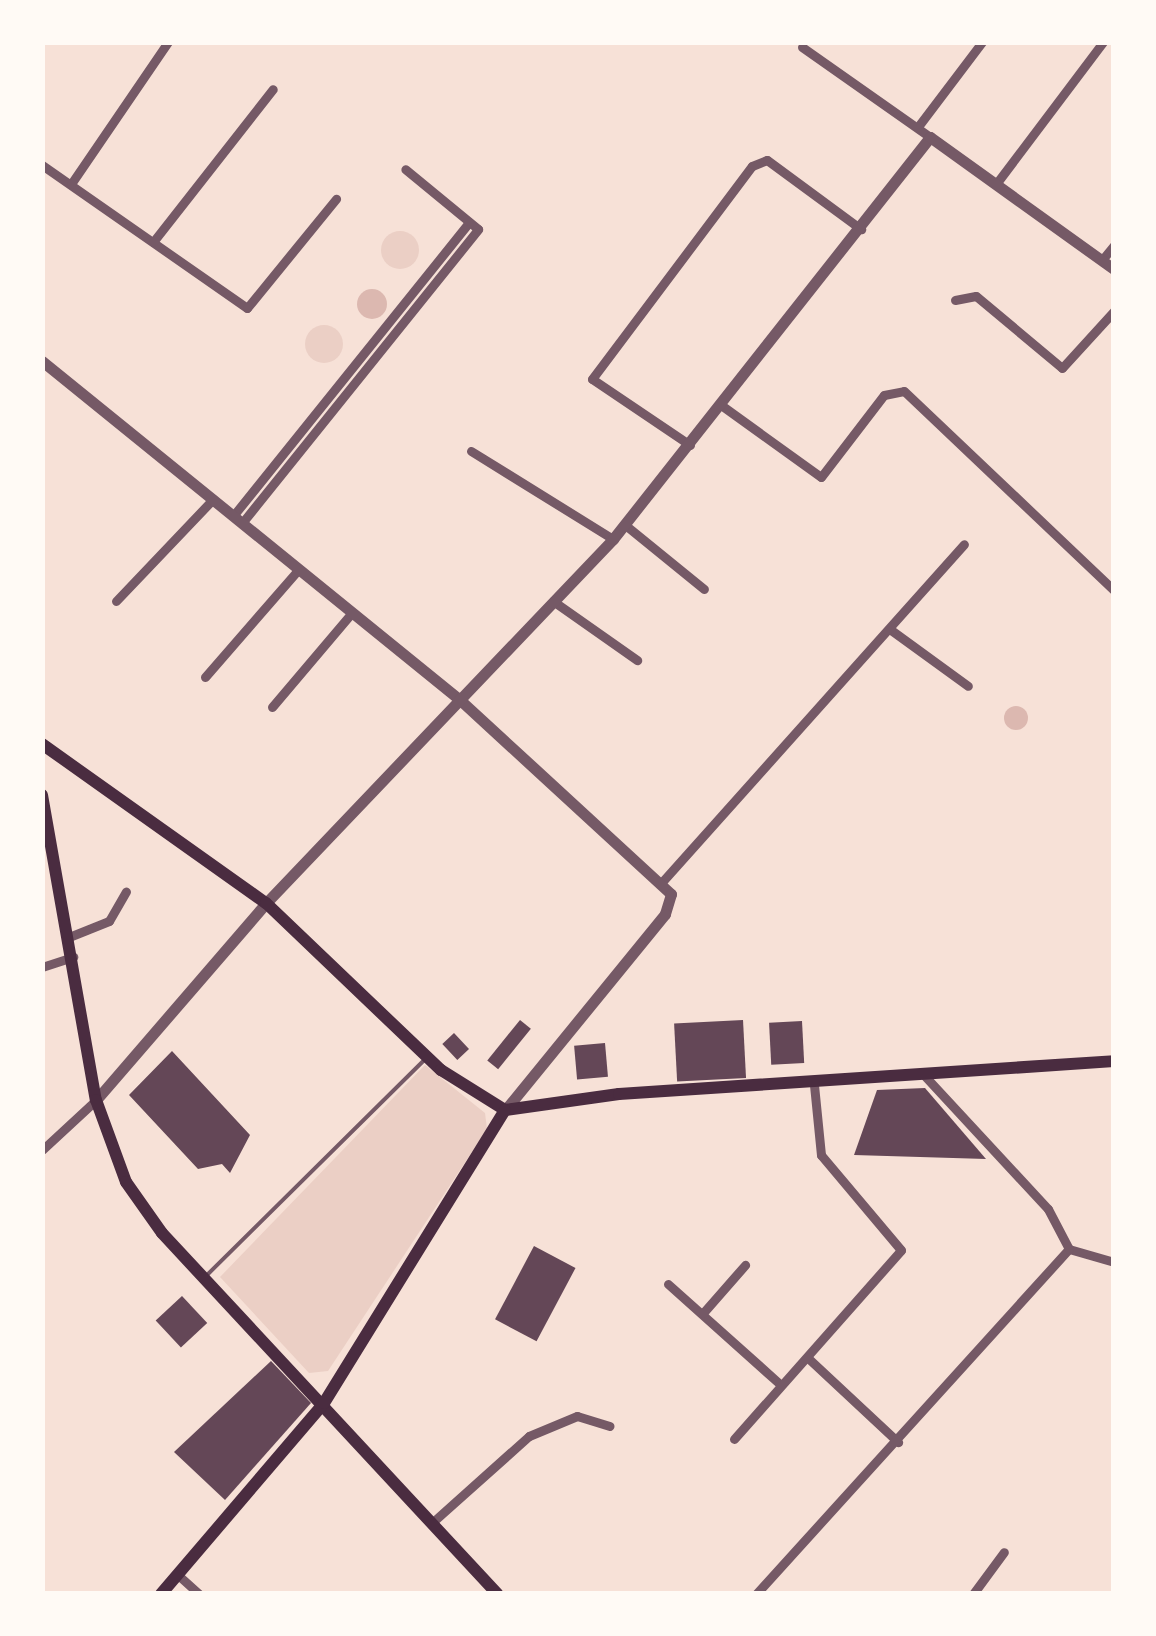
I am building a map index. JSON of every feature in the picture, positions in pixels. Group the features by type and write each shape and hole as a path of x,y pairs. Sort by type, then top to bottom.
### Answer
{"main road":[{"path":"42,744 266,903 427,1056 505,1110 619,1094 814,1085 1114,1061"},
{"path":"42,795 96,1100 126,1182 204,1278 435,1520 498,1594"},
{"path":"160,1594 324,1404 505,1110"}],"street":[{"path":"70,184 168,42"},
{"path":"920,124 982,42"},
{"path":"999,180 1103,42"},
{"path":"802,47 999,180 1114,269"},
{"path":"153,242 272,88"},
{"path":"42,1150 96,1100 266,903 613,539 863,231 930,137"},
{"path":"690,445 592,380 752,166 767,160 863,231"},
{"path":"42,165 247,308 336,199"},
{"path":"237,520 473,226 405,169"},
{"path":"1102,260 1114,245"},
{"path":"955,300 987,304 1062,368 1114,311"},
{"path":"42,362 459,699 671,894 665,914 505,1110"},
{"path":"721,404 821,477 884,395 904,391 1114,590"},
{"path":"471,451 613,539"},
{"path":"116,601 214,500"},
{"path":"624,524 704,588"},
{"path":"662,882 964,544"},
{"path":"205,677 298,570"},
{"path":"554,602 638,660"},
{"path":"272,707 350,614"},
{"path":"890,630 968,686"},
{"path":"69,937 108,921 126,892"},
{"path":"42,967 73,957"},
{"path":"924,1075 1048,1209 1069,1249 1114,1262"},
{"path":"734,1439 780,1384 809,1360 902,1250 821,1155 814,1085"},
{"path":"756,1594 898,1442 1069,1249"},
{"path":"703,1313 745,1265"},
{"path":"668,1284 780,1384"},
{"path":"809,1360 898,1442"},
{"path":"435,1520 529,1436 577,1416 609,1426"},
{"path":"973,1594 1004,1552"},
{"path":"178,1575 199,1594"}],"lane":[{"path":"204,1278 427,1056"}],"shaded area":[{"path":"400,231 413,237 419,250 413,263 400,269 387,263 381,250 387,237"},
{"path":"372,289 386,298 387,304 378,318 372,319 358,310 357,304 366,290"},
{"path":"324,325 337,331 343,344 337,357 324,363 311,357 305,344 311,331"},
{"path":"1016,706 1028,718 1016,730 1004,718"},
{"path":"425,1065 485,1113 487,1129 328,1371 309,1373 220,1277"}],"building":[{"path":"520,1020 531,1029 498,1069 487,1060"},
{"path":"743,1020 746,1078 677,1082 674,1024"},
{"path":"802,1021 804,1063 771,1065 769,1023"},
{"path":"454,1033 469,1049 457,1060 442,1044"},
{"path":"605,1043 608,1077 577,1080 574,1046"},
{"path":"172,1051 250,1135 230,1173 222,1164 198,1169 129,1095"},
{"path":"925,1088 986,1159 854,1155 877,1090"},
{"path":"534,1246 575,1268 537,1341 495,1319"},
{"path":"182,1296 207,1323 181,1348 156,1321"},
{"path":"271,1361 311,1403 225,1500 174,1452"}]}
